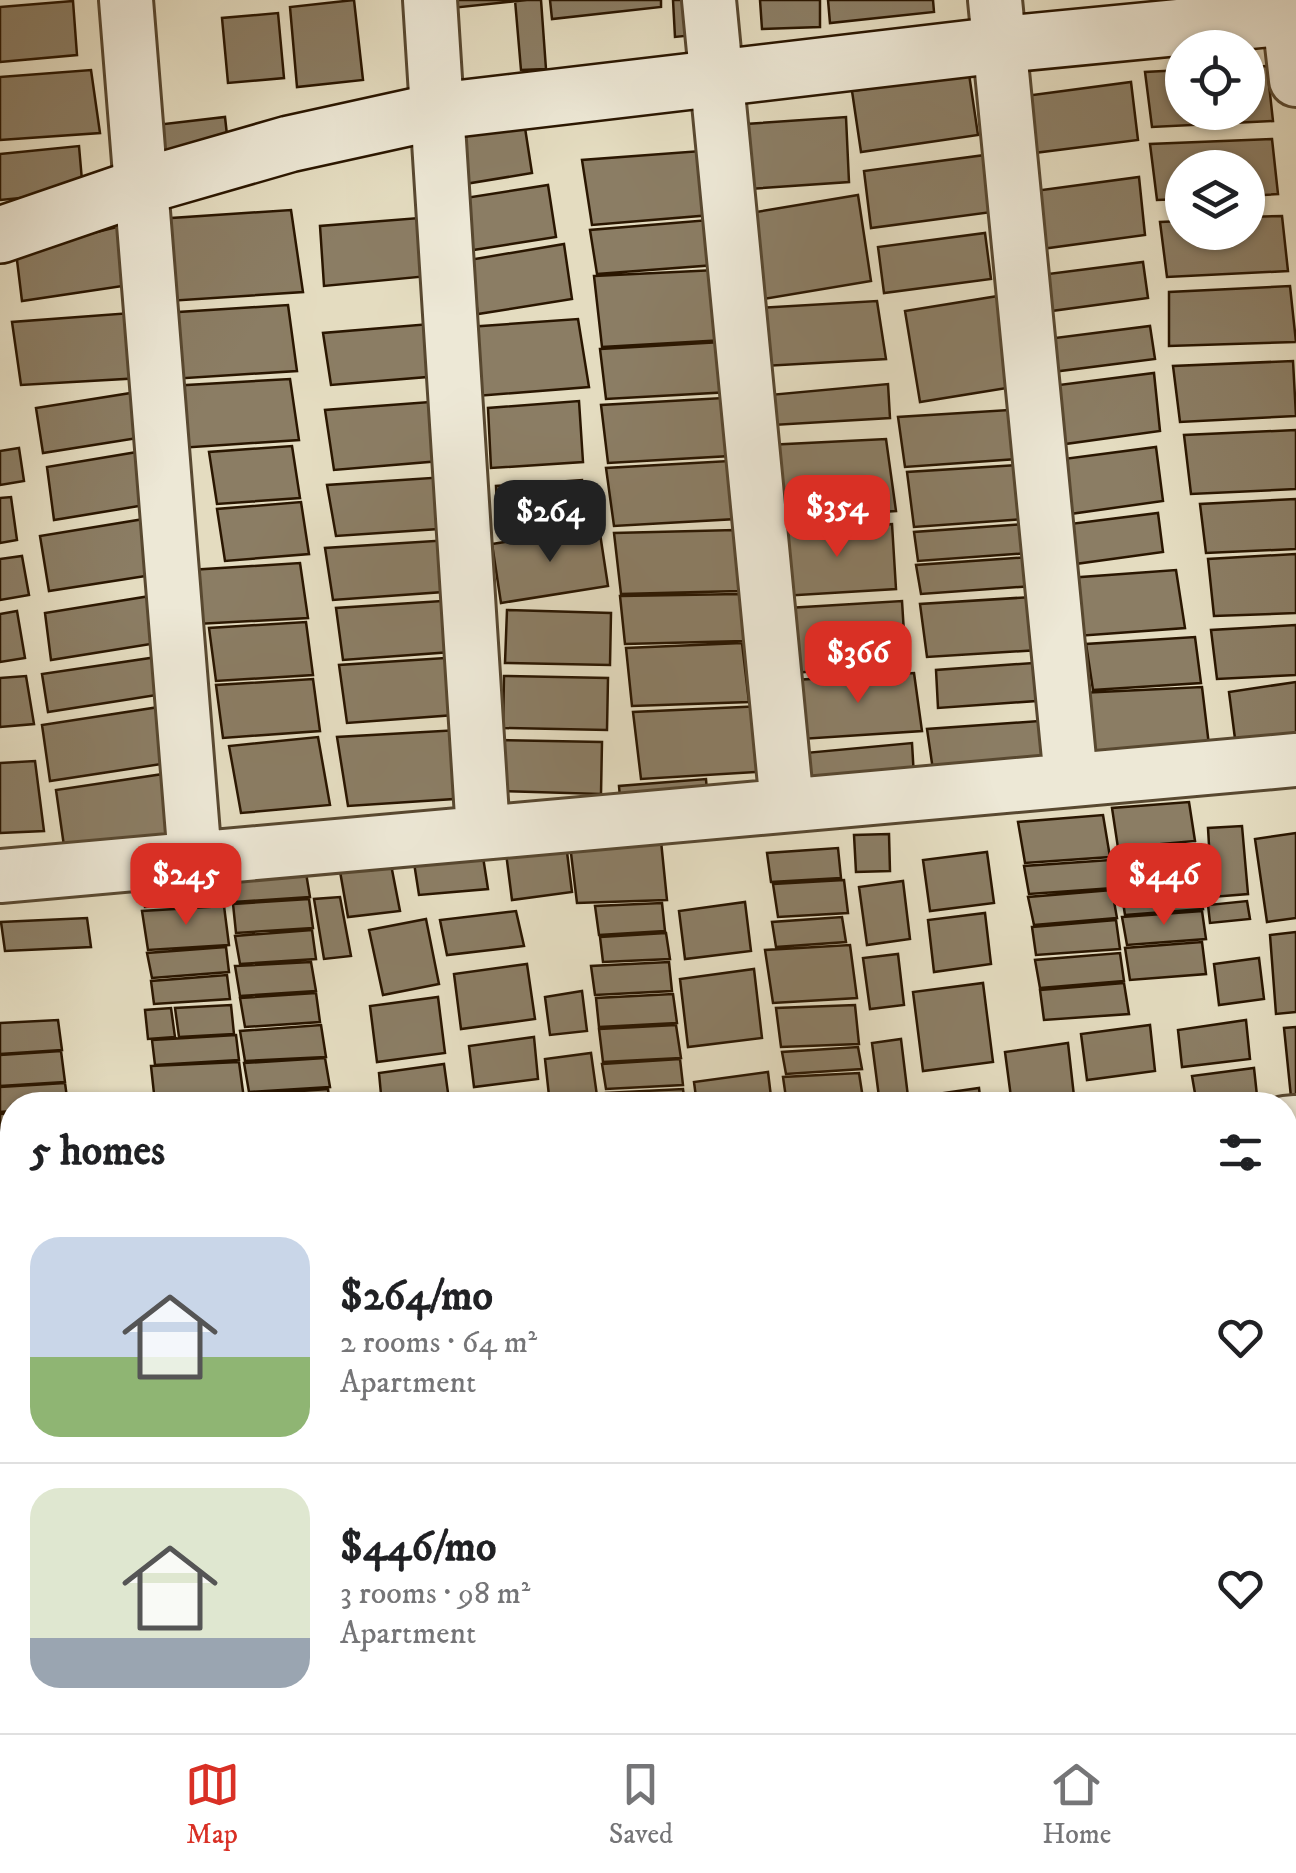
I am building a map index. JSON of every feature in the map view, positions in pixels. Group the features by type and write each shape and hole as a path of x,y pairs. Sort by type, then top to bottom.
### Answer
{"street":[{"path":"126,0 195,859"},
{"path":"430,0 484,832"},
{"path":"709,0 787,805"},
{"path":"0,236 143,186 289,144 439,111 716,78 997,23 1291,11 1296,80"},
{"path":"997,23 1072,779"},
{"path":"0,876 1296,760"}],"building":[{"path":"354,0 363,80 297,87 290,7"},
{"path":"451,0 527,0 452,8"},
{"path":"515,0 541,0 546,69 521,70"},
{"path":"550,0 661,0 661,7 552,19"},
{"path":"673,0 703,0 705,34 675,37"},
{"path":"760,0 820,0 820,27 762,29"},
{"path":"828,0 933,0 934,12 830,23"},
{"path":"73,1 77,55 0,62 0,7"},
{"path":"278,13 284,78 228,83 222,18"},
{"path":"1267,66 1273,121 1265,121"},
{"path":"91,70 100,133 0,140 0,77"},
{"path":"1165,71 1165,126 1152,127 1145,72"},
{"path":"969,74 978,135 861,152 852,91"},
{"path":"1131,82 1138,140 1018,155 1011,98"},
{"path":"523,115 532,173 459,185 450,127"},
{"path":"225,117 229,153 150,162 147,126"},
{"path":"846,117 849,182 734,190 731,125"},
{"path":"1272,139 1278,194 1265,195 1265,150 1165,150 1165,200 1157,200 1150,144"},
{"path":"79,146 83,192 0,200 0,154"},
{"path":"701,151 711,215 592,225 582,160"},
{"path":"985,155 992,212 871,228 864,171"},
{"path":"1139,177 1145,235 1034,250 1027,192"},
{"path":"548,185 556,237 467,251 459,199"},
{"path":"858,195 871,281 757,300 744,214"},
{"path":"291,210 303,292 168,301 157,219"},
{"path":"1265,216 1282,216 1288,271 1167,277 1160,222 1165,222 1165,250 1265,250"},
{"path":"419,218 429,276 324,286 320,226"},
{"path":"709,220 715,265 597,274 590,230"},
{"path":"125,225 136,284 22,301 16,252"},
{"path":"985,233 991,279 884,293 878,247"},
{"path":"564,244 572,299 478,314 469,260"},
{"path":"1143,262 1148,298 1044,312 1040,275"},
{"path":"716,270 725,340 602,347 594,276"},
{"path":"1290,286 1296,342 1169,346 1169,292"},
{"path":"998,296 1013,387 920,402 905,311"},
{"path":"877,301 886,359 764,366 757,308"},
{"path":"288,305 297,371 171,379 163,313"},
{"path":"131,313 141,378 21,385 12,322"},
{"path":"578,319 589,387 464,397 454,328"},
{"path":"430,324 439,376 331,385 323,333"},
{"path":"1150,326 1155,359 1052,372 1047,339"},
{"path":"722,342 730,392 606,399 600,349"},
{"path":"1293,361 1296,416 1180,422 1173,366"},
{"path":"1154,373 1160,431 1058,445 1051,386"},
{"path":"290,379 299,440 179,448 170,386"},
{"path":"888,384 890,418 773,425 769,395"},
{"path":"137,392 144,437 43,453 36,408"},
{"path":"723,398 730,456 608,463 601,405"},
{"path":"443,401 452,460 334,470 325,410"},
{"path":"579,401 583,462 491,468 488,408"},
{"path":"1009,410 1017,459 905,467 898,417"},
{"path":"1296,430 1296,489 1191,494 1184,435"},
{"path":"886,439 896,511 776,518 767,445"},
{"path":"292,446 300,498 217,504 209,452"},
{"path":"1156,447 1163,501 1063,515 1056,460"},
{"path":"19,448 24,481 0,485 0,451"},
{"path":"137,452 145,505 54,520 47,467"},
{"path":"729,461 736,519 614,526 606,468"},
{"path":"1018,465 1026,519 914,527 907,472"},
{"path":"446,477 453,528 336,536 327,485"},
{"path":"582,480 585,518 498,523 496,486"},
{"path":"11,497 17,540 0,543 0,498"},
{"path":"1296,499 1296,549 1206,553 1200,504"},
{"path":"301,502 309,554 225,561 217,509"},
{"path":"1158,513 1163,552 1068,565 1062,525"},
{"path":"156,517 165,573 49,591 40,536"},
{"path":"892,524 896,589 782,596 777,531"},
{"path":"1025,524 1030,553 918,561 914,532"},
{"path":"599,527 608,586 501,603 492,544"},
{"path":"735,530 740,591 621,594 614,533"},
{"path":"450,540 457,591 333,600 325,548"},
{"path":"1296,554 1296,613 1214,616 1208,559"},
{"path":"22,556 29,595 0,600 0,559"},
{"path":"1029,557 1033,586 921,594 916,565"},
{"path":"300,563 308,618 197,624 190,570"},
{"path":"1176,570 1185,628 1077,636 1068,578"},
{"path":"740,594 745,641 625,644 620,596"},
{"path":"150,596 157,643 51,660 45,613"},
{"path":"1032,597 1039,650 927,657 920,604"},
{"path":"457,600 465,651 343,660 336,608"},
{"path":"902,601 906,665 792,673 788,608"},
{"path":"507,610 611,613 610,665 505,663"},
{"path":"17,611 25,658 0,662 0,614"},
{"path":"306,622 313,675 216,681 209,628"},
{"path":"1296,625 1296,675 1217,679 1211,630"},
{"path":"1195,637 1201,683 1093,690 1086,644"},
{"path":"742,643 749,702 632,706 626,648"},
{"path":"157,657 163,694 48,712 42,674"},
{"path":"460,657 468,714 347,723 339,665"},
{"path":"1033,663 1036,701 938,708 936,670"},
{"path":"914,673 922,731 801,739 794,680"},
{"path":"26,676 34,724 0,727 0,678"},
{"path":"504,676 608,678 607,730 503,728"},
{"path":"313,679 320,731 223,738 216,685"},
{"path":"1296,682 1296,754 1238,762 1229,692"},
{"path":"1202,687 1211,762 1089,768 1079,693"},
{"path":"765,706 774,771 641,779 633,712"},
{"path":"159,707 168,763 50,781 42,725"},
{"path":"1039,721 1046,770 934,777 927,729"},
{"path":"459,730 469,798 348,806 337,737"},
{"path":"318,737 330,805 241,813 229,746"},
{"path":"498,740 602,742 601,794 497,791"},
{"path":"912,743 914,777 798,784 794,754"},
{"path":"35,761 44,831 0,833 0,763"},
{"path":"163,774 173,837 65,853 56,790"},
{"path":"706,779 708,804 621,810 619,786"},
{"path":"1189,802 1195,841 1118,848 1112,808"},
{"path":"1103,815 1110,857 1025,863 1018,822"},
{"path":"1242,826 1248,894 1212,897 1208,828"},
{"path":"1296,833 1296,918 1267,922 1255,839"},
{"path":"889,834 890,871 856,872 854,835"},
{"path":"661,841 667,900 577,903 570,845"},
{"path":"481,844 488,889 419,895 412,850"},
{"path":"566,844 572,892 512,900 506,853"},
{"path":"1195,844 1200,876 1123,882 1118,850"},
{"path":"838,848 841,878 771,882 767,853"},
{"path":"388,849 400,911 348,917 337,854"},
{"path":"987,852 994,903 930,911 923,860"},
{"path":"1110,860 1114,888 1029,894 1024,866"},
{"path":"305,867 310,897 234,902 229,873"},
{"path":"220,875 224,902 145,907 142,880"},
{"path":"1198,877 1203,909 1125,915 1120,883"},
{"path":"844,880 848,913 778,917 773,884"},
{"path":"903,881 910,939 867,945 859,887"},
{"path":"1112,890 1117,918 1034,925 1028,897"},
{"path":"340,897 351,956 324,959 314,899"},
{"path":"309,899 313,928 236,933 233,904"},
{"path":"1247,901 1250,919 1210,923 1208,905"},
{"path":"745,902 751,951 685,959 679,911"},
{"path":"662,903 665,931 599,935 595,906"},
{"path":"224,906 229,945 148,950 142,911"},
{"path":"516,911 524,946 447,955 440,920"},
{"path":"1202,911 1206,939 1127,945 1122,917"},
{"path":"985,913 991,964 934,972 928,920"},
{"path":"842,917 846,942 776,947 772,922"},
{"path":"87,918 91,947 5,951 1,922"},
{"path":"426,919 439,984 383,995 369,930"},
{"path":"1116,920 1120,949 1036,955 1032,927"},
{"path":"312,930 316,959 240,964 235,936"},
{"path":"1296,932 1296,1012 1276,1014 1270,935"},
{"path":"666,933 670,959 603,962 600,937"},
{"path":"1202,942 1206,974 1130,980 1125,948"},
{"path":"850,945 857,998 773,1003 765,950"},
{"path":"226,947 229,972 152,978 147,953"},
{"path":"1120,953 1124,981 1040,988 1035,960"},
{"path":"898,954 904,1005 870,1009 863,958"},
{"path":"1259,958 1264,999 1219,1005 1214,964"},
{"path":"311,962 316,991 240,996 235,966"},
{"path":"669,962 672,991 595,995 591,966"},
{"path":"527,964 535,1019 461,1029 454,974"},
{"path":"754,969 762,1038 688,1047 680,979"},
{"path":"227,975 230,999 154,1004 151,981"},
{"path":"983,983 993,1062 923,1071 913,992"},
{"path":"1124,983 1129,1014 1044,1020 1040,990"},
{"path":"582,991 587,1031 550,1035 545,997"},
{"path":"316,993 320,1022 245,1027 240,998"},
{"path":"673,994 677,1023 599,1027 596,998"},
{"path":"438,997 445,1053 377,1062 370,1006"},
{"path":"231,1005 234,1034 179,1037 175,1008"},
{"path":"855,1005 859,1044 781,1047 776,1008"},
{"path":"171,1008 175,1037 148,1039 145,1010"},
{"path":"58,1020 62,1050 0,1054 0,1023"},
{"path":"1246,1020 1250,1059 1182,1067 1178,1030"},
{"path":"321,1025 326,1057 245,1061 240,1031"},
{"path":"676,1025 681,1058 603,1062 599,1029"},
{"path":"1150,1025 1155,1071 1087,1080 1081,1034"},
{"path":"1296,1027 1296,1092 1290,1092 1284,1028"},
{"path":"236,1035 239,1060 155,1065 152,1040"},
{"path":"534,1037 538,1079 474,1087 469,1046"},
{"path":"901,1039 907,1092 878,1092 872,1043"},
{"path":"1068,1043 1074,1092 1010,1092 1005,1052"},
{"path":"858,1047 862,1069 786,1074 782,1052"},
{"path":"61,1051 65,1082 0,1086 0,1055"},
{"path":"591,1053 596,1092 549,1092 545,1059"},
{"path":"325,1058 330,1087 249,1092 244,1063"},
{"path":"680,1059 683,1085 606,1089 602,1064"},
{"path":"239,1062 243,1092 154,1092 151,1066"},
{"path":"444,1064 448,1092 381,1092 379,1073"},
{"path":"1254,1068 1257,1092 1195,1092 1192,1076"},
{"path":"768,1072 770,1092 695,1092 694,1082"},
{"path":"859,1073 862,1092 785,1092 783,1077"},
{"path":"65,1083 66,1092 0,1092 0,1087"},
{"path":"683,1089 683,1092 625,1092"}]}
